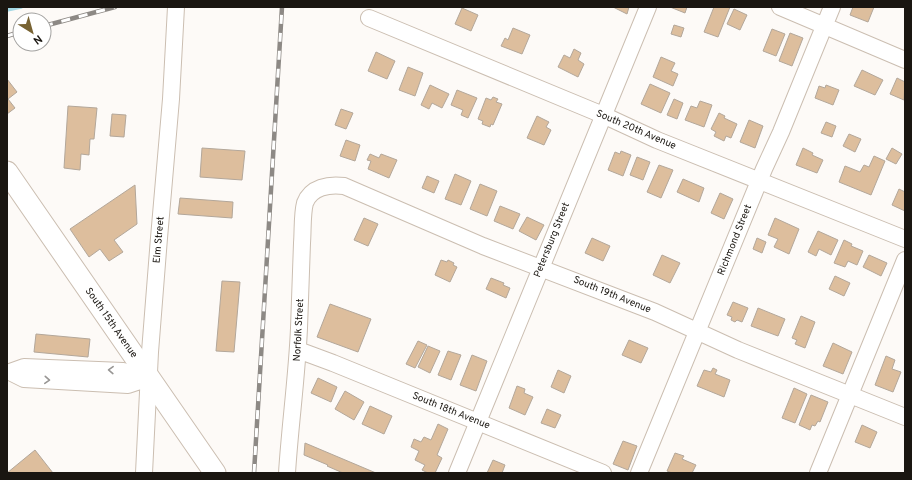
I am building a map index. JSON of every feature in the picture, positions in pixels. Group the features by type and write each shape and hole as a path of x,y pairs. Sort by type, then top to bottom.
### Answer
{"main road":[{"name":"South 15th Avenue","path":"7,172 14,192 149,378 215,473"}],"street":[{"name":"Elm Street","path":"144,473 158,238 171,99 176,7"},
{"name":"Petersburg Street","path":"457,473 509,349 540,267 648,7"},
{"path":"780,7 905,60"},
{"name":"Richmond Street","path":"639,473 759,180 781,132 832,7"},
{"name":"South 20th Avenue","path":"369,18 603,115 657,140 905,238"},
{"name":"South 19th Avenue","path":"317,190 334,185 344,186 483,246 655,312 738,350 905,417"},
{"name":"Norfolk Street","path":"287,473 298,350 305,204 309,197 317,190"},
{"path":"818,473 905,260"},
{"name":"South 18th Avenue","path":"298,350 603,473"},
{"path":"24,367 116,370 149,378 128,385 24,379 10,372 24,367"}],"building":[{"path":"613,7 629,7 627,14"},
{"path":"670,7 687,7 685,13"},
{"path":"714,7 730,7 718,37 704,32"},
{"path":"853,7 874,7 868,22 850,15"},
{"path":"462,8 478,15 471,31 455,24"},
{"path":"734,9 747,15 740,30 727,24"},
{"path":"674,25 684,28 681,37 671,34"},
{"path":"513,28 530,35 522,54 501,46 505,38 508,40"},
{"path":"772,29 785,34 776,56 763,51"},
{"path":"790,33 803,38 792,66 779,61"},
{"path":"574,49 581,53 578,60 584,64 578,77 558,67 564,55 570,58"},
{"path":"376,52 395,61 387,79 368,71"},
{"path":"661,57 675,63 671,71 678,74 673,86 653,77"},
{"path":"408,67 423,73 415,96 399,90"},
{"path":"862,70 883,80 875,95 854,86"},
{"path":"897,78 905,82 904,100 890,94"},
{"path":"7,79 17,92 8,99 15,108 7,114"},
{"path":"650,84 670,93 661,113 641,104"},
{"path":"430,85 449,94 442,108 432,103 429,109 421,105"},
{"path":"826,85 839,90 833,105 815,98 819,86 825,88"},
{"path":"457,90 477,98 468,118 461,115 463,110 451,105"},
{"path":"493,97 498,99 496,102 502,104 493,125 491,124 490,127 482,124 483,121 478,119 486,98 491,100"},
{"path":"674,99 683,103 677,119 667,115"},
{"path":"700,101 712,105 704,127 685,120 691,106 697,108"},
{"path":"68,106 97,108 94,139 90,139 89,155 81,154 80,170 64,168"},
{"path":"341,109 353,113 346,129 335,125"},
{"path":"719,113 725,116 724,118 737,124 731,138 726,136 724,141 714,136 716,132 711,129"},
{"path":"112,114 126,115 124,137 110,136"},
{"path":"537,116 549,122 546,127 551,130 544,145 527,138"},
{"path":"749,120 763,126 755,148 740,142"},
{"path":"826,122 836,126 832,137 821,133"},
{"path":"849,134 861,139 855,152 843,146"},
{"path":"346,140 360,145 355,161 340,156"},
{"path":"202,148 245,151 242,180 200,177"},
{"path":"803,148 813,153 812,155 823,160 817,173 796,165"},
{"path":"892,148 902,154 896,164 886,159"},
{"path":"621,151 631,155 623,176 608,170 615,152 620,154"},
{"path":"370,154 379,158 381,154 397,160 389,178 368,169 371,161 367,160"},
{"path":"874,156 885,161 871,195 839,182 845,166 860,172 864,165 869,167"},
{"path":"637,157 650,162 643,180 630,175"},
{"path":"659,165 673,170 661,198 647,192"},
{"path":"455,174 471,181 461,205 445,199"},
{"path":"427,176 439,181 434,193 422,188"},
{"path":"683,179 704,188 699,202 677,192"},
{"path":"480,184 497,191 487,216 470,209"},
{"path":"135,185 137,224 114,240 123,252 109,261 100,249 89,257 70,229"},
{"path":"899,189 905,192 905,211 892,205"},
{"path":"720,193 733,199 724,219 711,213"},
{"path":"180,198 233,202 232,218 178,214"},
{"path":"500,206 520,214 513,229 494,221"},
{"path":"527,217 544,225 536,240 519,231"},
{"path":"364,218 378,224 368,246 354,240"},
{"path":"775,218 799,229 789,254 774,247 778,239 768,235"},
{"path":"818,231 838,240 831,255 819,249 816,256 808,252"},
{"path":"592,238 610,246 603,261 585,253"},
{"path":"757,238 766,242 762,253 753,249"},
{"path":"844,240 852,244 851,246 863,251 857,265 848,261 845,267 834,263"},
{"path":"662,255 680,263 670,283 653,275"},
{"path":"869,255 887,263 881,276 863,267"},
{"path":"441,260 447,262 448,260 454,263 453,265 457,267 450,282 435,275"},
{"path":"835,276 850,283 844,296 829,289"},
{"path":"491,278 504,283 503,285 510,288 506,298 486,289"},
{"path":"222,281 240,282 234,352 216,351"},
{"path":"733,302 748,308 742,322 737,320 735,322 731,320 732,317 727,315"},
{"path":"330,304 371,319 358,352 317,337"},
{"path":"758,308 785,319 778,336 751,326"},
{"path":"801,316 815,322 805,348 795,344 797,340 792,338"},
{"path":"36,334 90,339 88,357 34,352"},
{"path":"629,340 648,348 641,363 622,355"},
{"path":"418,341 427,345 415,368 406,364"},
{"path":"833,343 852,352 843,374 823,366"},
{"path":"428,346 440,351 430,373 418,367"},
{"path":"448,351 461,355 451,380 438,375"},
{"path":"472,355 487,361 476,391 460,385"},
{"path":"886,356 895,360 892,369 901,372 893,392 875,385"},
{"path":"713,368 717,370 715,374 730,380 724,397 697,386 704,370 711,372"},
{"path":"558,370 571,376 564,393 551,387"},
{"path":"318,378 337,387 331,402 311,393"},
{"path":"517,386 525,389 524,393 533,397 525,415 509,408"},
{"path":"794,388 807,394 795,423 782,418"},
{"path":"345,391 364,402 354,420 335,409"},
{"path":"811,395 828,402 820,422 818,421 815,426 812,425 810,430 799,425"},
{"path":"370,406 392,416 384,434 362,424"},
{"path":"547,409 561,415 555,428 541,423"},
{"path":"438,424 448,429 437,455 442,458 435,473 428,473 422,470 425,465 415,460 419,451 411,447 414,439 421,442 424,437 431,440"},
{"path":"862,425 877,432 870,448 855,442"},
{"path":"623,441 637,446 628,470 613,464"},
{"path":"305,443 376,473 343,473 304,455"},
{"path":"35,450 53,473 7,473"},
{"path":"675,453 684,456 682,459 696,465 692,473 672,473 667,471"},
{"path":"493,460 505,465 502,473 487,473"}],"waterway":[{"path":"7,10 21,7"}],"railway":[{"path":"52,24 115,7"},
{"path":"254,473 282,7"},
{"path":"7,36 12,34"}]}
